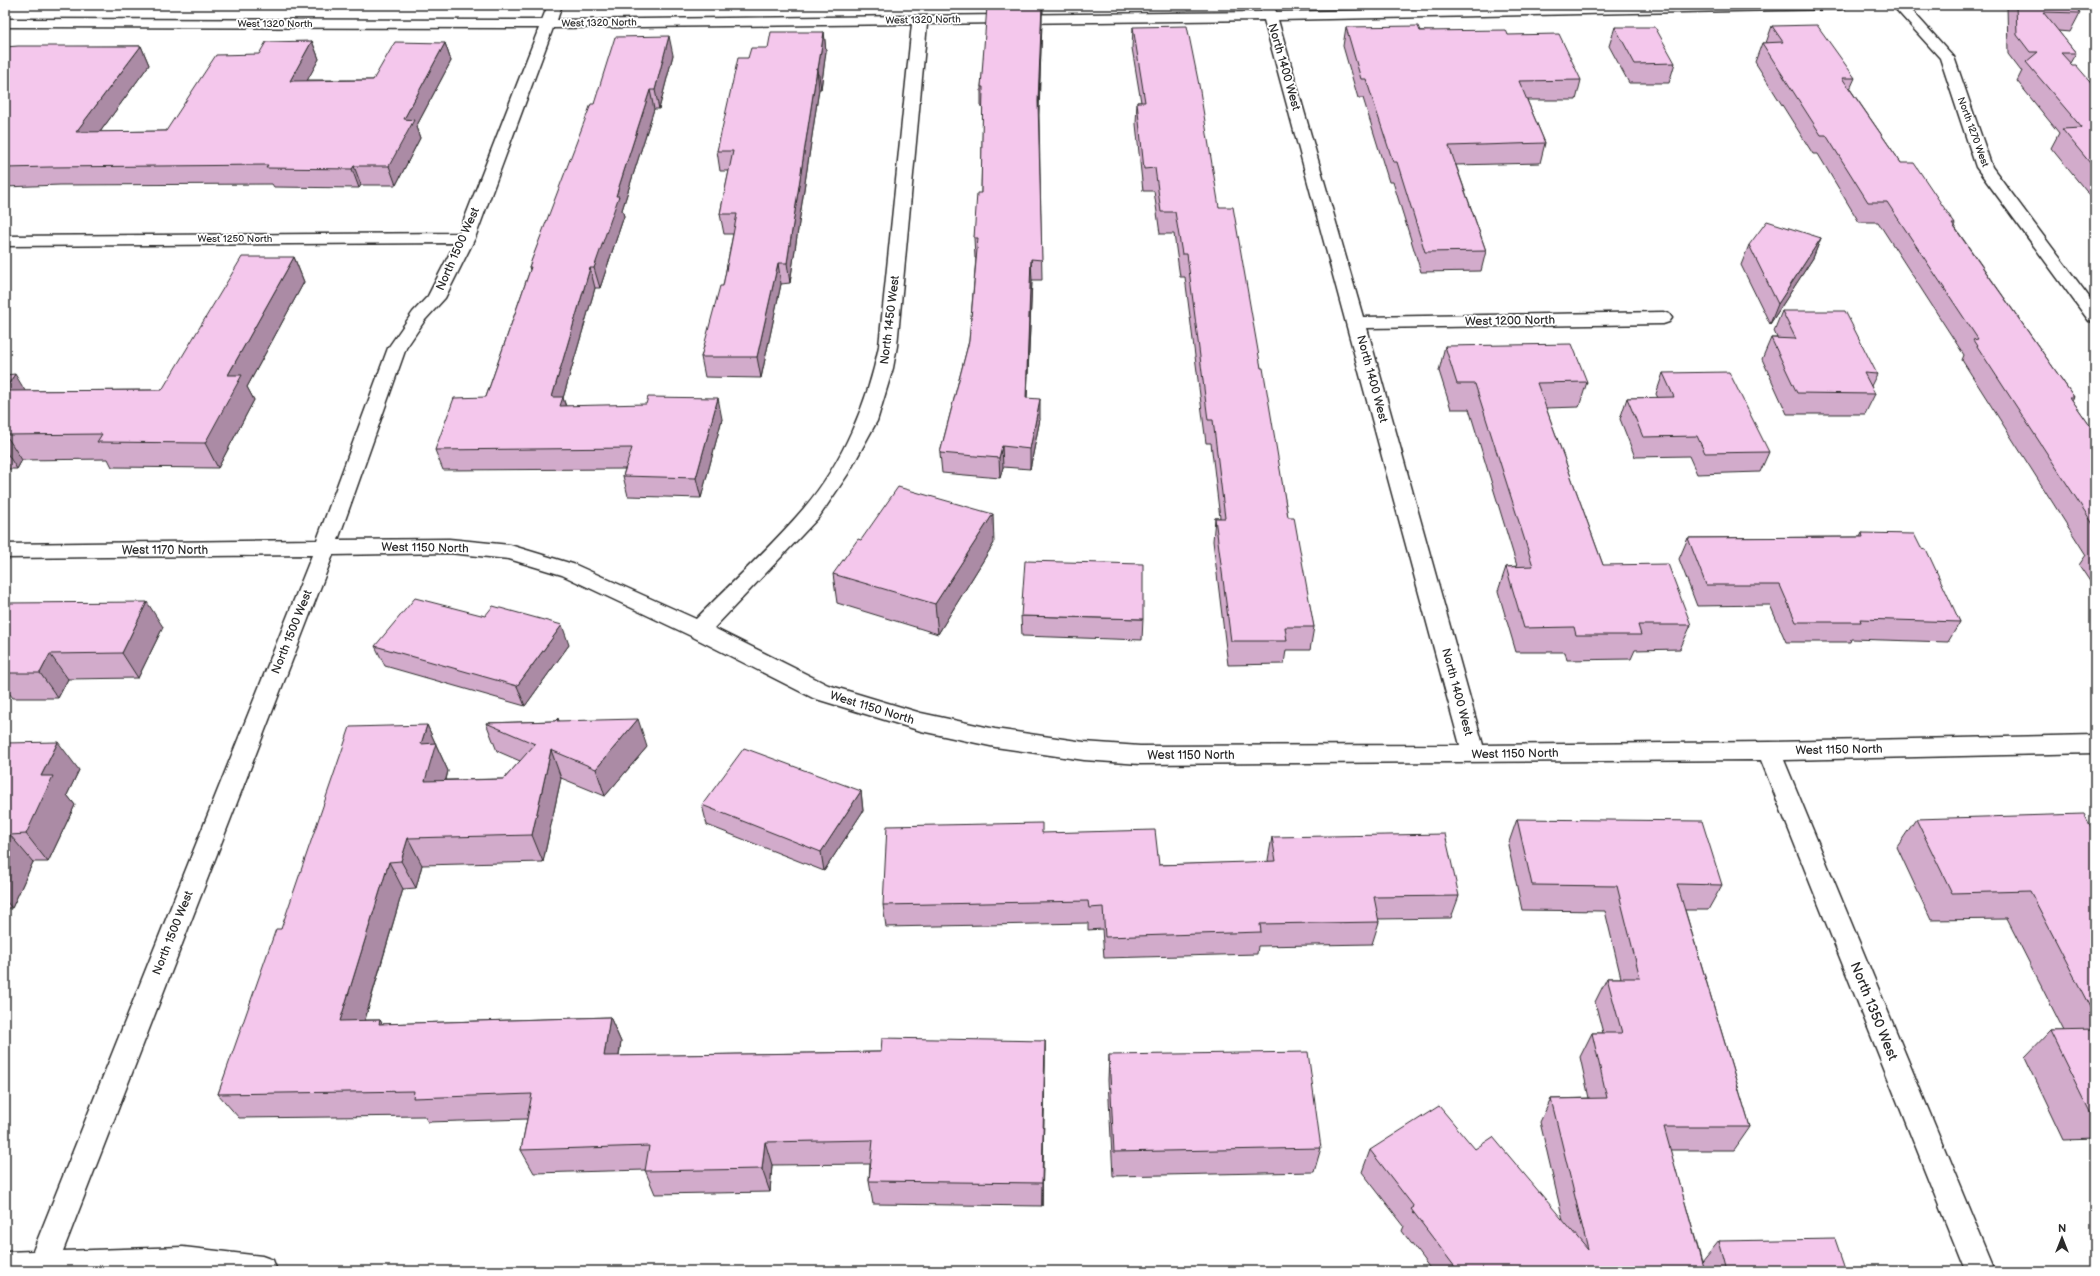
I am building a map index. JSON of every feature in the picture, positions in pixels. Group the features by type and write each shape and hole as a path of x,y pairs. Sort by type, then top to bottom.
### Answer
{"street":[{"name":"West 1320 North","path":"5,23 551,15 920,20 1269,11 1840,5"},
{"name":"North 1270 West","path":"1899,5 1947,57 1984,167 2095,317"},
{"name":"North 1400 West","path":"1269,11 1474,754"},
{"name":"North 1500 West","path":"41,1269 325,548 397,348 419,316 436,298 466,238 551,15"},
{"name":"North 1450 West","path":"699,630 812,512 841,469 867,421 884,368 888,346 920,20"},
{"name":"West 1250 North","path":"5,241 466,238"},
{"name":"West 1200 North","path":"1356,323 1663,318"},
{"name":"West 1150 North","path":"325,548 449,546 510,552 569,570 699,630 821,692 921,722 995,738 1084,751 1140,755 1474,754 1768,751 2095,744"},
{"name":"West 1170 North","path":"5,551 325,548"},
{"name":"North 1350 West","path":"1768,751 1980,1271"},
{"path":"5,1267 41,1269 183,1262 262,1271"}],"building":[{"path":"1042,5 1038,101 1042,260 1031,259 1026,398 1040,399 1030,449 1002,446 999,458 940,453 969,341 978,238 974,238 977,193 981,193 983,87 981,87 987,6"},
{"path":"2016,5 2072,5 2080,13 2043,12 2076,53 2061,53 2072,65 2076,65 2095,87 2095,169 2062,129 2082,128 2026,62 2038,52 2030,52 2017,35"},
{"path":"1817,25 1855,78 1842,78 1901,163 1914,163 1955,224 1952,224 2074,397 2070,397 2095,433 2095,527 1973,340 1978,339 1887,202 1868,202 1826,135 1821,135 1762,43 1783,42 1772,26"},
{"path":"1187,26 1199,85 1219,207 1233,207 1261,368 1263,368 1288,517 1294,517 1314,627 1285,627 1287,641 1231,641 1215,518 1225,518 1213,420 1208,420 1187,254 1182,254 1175,212 1161,212 1155,168 1144,169 1137,102 1145,102 1133,27"},
{"path":"1418,26 1420,31 1506,30 1508,35 1559,34 1581,80 1519,81 1545,143 1449,146 1486,251 1425,252 1397,162 1393,162 1366,79 1361,79 1346,27"},
{"path":"1615,27 1655,27 1675,63 1635,64"},
{"path":"771,32 824,32 787,263 778,263 757,357 701,357 720,286 723,286 737,214 720,214 733,151 717,151 738,58 748,58 751,48 768,48"},
{"path":"669,36 655,90 650,90 616,196 619,196 594,268 590,268 552,397 563,397 560,406 646,404 648,397 718,398 696,478 623,476 632,448 435,450 454,398 486,397 531,267 529,267 591,104 594,104 615,37"},
{"path":"312,41 290,81 373,80 395,42 445,43 404,119 414,120 389,166 354,166 352,169 266,168 268,165 5,168 5,47 141,46 76,132 166,131 216,55 259,54 266,42"},
{"path":"1767,221 1821,238 1778,304 1749,245"},
{"path":"242,257 294,257 228,375 242,375 205,443 97,442 102,434 6,435 5,437 5,391 162,390"},
{"path":"1782,311 1845,311 1877,374 1864,373 1875,394 1797,393 1771,338 1796,339"},
{"path":"1572,344 1587,382 1537,383 1603,565 1668,564 1691,625 1638,625 1641,635 1576,635 1574,627 1524,628 1506,567 1533,566 1475,384 1457,384 1445,346"},
{"path":"1729,372 1769,452 1705,453 1697,436 1643,437 1627,398 1674,397 1663,373"},
{"path":"15,374 5,389 5,375"},
{"path":"898,487 993,514 935,604 833,574 858,539 861,540"},
{"path":"1862,533 1914,534 1921,548 1926,549 1960,622 1860,619 1861,622 1796,622 1780,585 1706,585 1688,538 1863,537"},
{"path":"1025,561 1143,564 1143,619 1021,616"},
{"path":"415,598 485,616 493,606 562,625 517,686 375,646"},
{"path":"147,602 122,653 50,654 40,673 5,673 5,603"},
{"path":"558,718 557,721 638,719 596,769 551,750 532,835 408,838 401,861 389,862 340,1021 380,1020 379,1024 610,1017 604,1056 881,1052 882,1038 1045,1041 1042,1183 869,1181 873,1140 765,1142 762,1169 645,1171 649,1146 521,1150 532,1094 413,1098 414,1091 218,1094 276,929 281,929 350,727 427,725 421,744 436,743 425,781 504,779 535,744 486,723 555,721"},
{"path":"58,742 41,776 53,776 26,834 10,835 5,845 5,743"},
{"path":"744,748 861,791 821,852 702,805"},
{"path":"2084,814 2095,834 2095,1017 2030,891 1952,893 1916,819"},
{"path":"1517,819 1702,821 1722,885 1677,884 1750,1127 1664,1127 1704,1271 1458,1271 1411,1209 1414,1207 1370,1150 1439,1106 1475,1149 1493,1137 1588,1250 1551,1099 1607,1098 1592,1033 1622,1033 1607,978 1640,978 1617,886 1532,885"},
{"path":"1042,823 1042,833 1155,830 1159,865 1276,861 1272,837 1445,834 1459,896 1374,897 1379,922 1260,924 1261,932 1105,937 1103,907 1089,908 1088,901 883,905 887,826"},
{"path":"2095,1030 2095,1114 2091,1114 2050,1031"},
{"path":"1308,1052 1321,1148 1114,1152 1109,1055"},
{"path":"1835,1239 1846,1271 1727,1271 1719,1241"}]}
